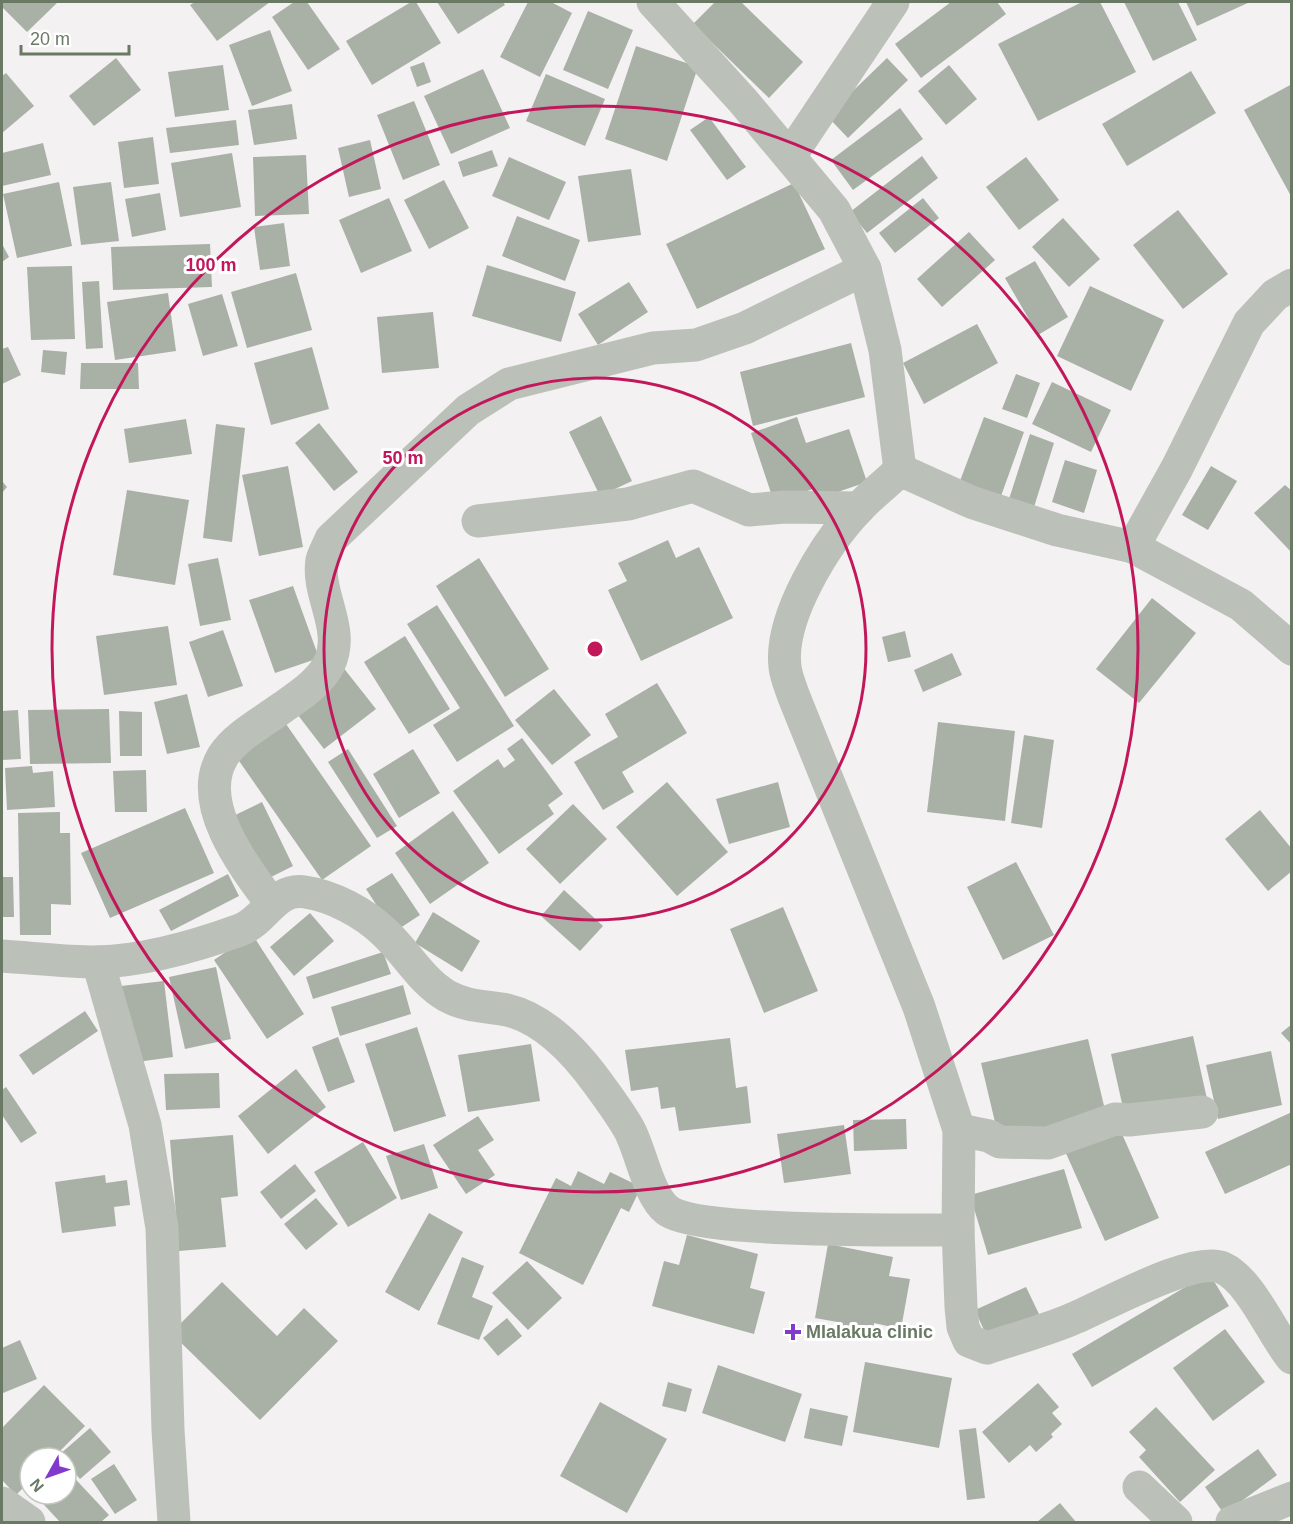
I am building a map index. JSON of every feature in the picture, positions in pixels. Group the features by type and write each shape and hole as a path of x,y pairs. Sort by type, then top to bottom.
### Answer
{"street":[{"path":"653,2 790,156 834,210 865,269 885,350 900,470"},
{"path":"790,156 893,2"},
{"path":"272,904 242,863 223,825 214,795 215,773 224,755 248,732 307,690 329,664 335,638 322,561 331,539 468,410 509,384 653,348 696,345 745,328 865,269"},
{"path":"1133,547 1177,468 1249,323 1275,295 1292,285"},
{"path":"900,470 859,508 830,544 798,601 788,636 784,666 794,698 919,1007 959,1130 958,1230 963,1327 969,1341 978,1347 987,1348 1070,1320 1162,1278 1195,1266 1208,1265 1222,1267 1236,1277 1292,1358"},
{"path":"900,470 993,509 1057,530 1133,547 1241,605 1292,649"},
{"path":"478,521 628,504 693,486 749,510 785,507 859,508"},
{"path":"2,956 98,962 138,957 216,938 244,928 261,916 283,894 303,891 336,901 384,932 421,976 445,995 461,1003 505,1010 539,1023 564,1044 596,1081 629,1130 656,1197 668,1211 684,1218 717,1223 864,1230 958,1230"},
{"path":"98,962 145,1125 162,1228 167,1419 174,1522"},
{"path":"959,1130 989,1136 1000,1142 1048,1143 1115,1119 1129,1120 1202,1112"},
{"path":"1139,1487 1176,1522"},
{"path":"1232,1522 1292,1498"},
{"path":"2,1503 29,1522"}],"building":[{"path":"2,2 58,2 27,32 2,7"},
{"path":"195,2 270,2 217,41 190,5"},
{"path":"294,2 307,2 340,49 308,70 272,17"},
{"path":"411,2 416,2 441,43 372,85 346,41"},
{"path":"437,2 503,2 505,5 458,34"},
{"path":"528,2 551,2 572,13 540,77 500,57"},
{"path":"715,2 741,2 803,62 769,98 693,24"},
{"path":"951,2 997,2 1006,14 921,78 895,44"},
{"path":"1082,2 1100,2 1136,72 1038,121 998,44"},
{"path":"1124,2 1178,2 1197,40 1153,61"},
{"path":"1186,2 1250,2 1197,26"},
{"path":"588,11 633,30 608,89 563,70"},
{"path":"270,30 292,91 252,106 229,45"},
{"path":"636,46 698,67 667,161 605,139"},
{"path":"116,58 141,90 94,126 69,96"},
{"path":"887,58 908,80 848,138 827,116"},
{"path":"424,62 431,82 417,87 410,67"},
{"path":"223,65 229,110 175,117 168,72"},
{"path":"949,65 977,99 946,125 918,91"},
{"path":"483,69 510,128 451,154 424,96"},
{"path":"1191,71 1216,113 1127,166 1102,124"},
{"path":"6,73 34,106 2,133 2,76"},
{"path":"546,74 605,99 585,146 526,121"},
{"path":"1292,84 1292,198 1244,110"},
{"path":"414,101 440,165 403,180 377,115"},
{"path":"292,104 297,139 254,145 248,110"},
{"path":"900,108 923,139 853,190 831,160"},
{"path":"709,117 746,167 727,180 690,130"},
{"path":"236,120 239,145 170,153 166,128"},
{"path":"153,137 159,184 124,188 118,142"},
{"path":"370,140 381,189 349,197 338,148"},
{"path":"43,143 51,175 2,186 2,153"},
{"path":"492,150 498,166 463,177 458,162"},
{"path":"232,153 241,207 180,217 171,163"},
{"path":"306,155 309,214 255,216 253,157"},
{"path":"922,156 938,178 867,233 850,212"},
{"path":"509,157 566,182 549,220 492,196"},
{"path":"1026,157 1059,200 1019,230 986,187"},
{"path":"631,169 641,235 588,242 578,176"},
{"path":"444,180 469,228 429,249 404,200"},
{"path":"59,182 72,246 17,258 3,194"},
{"path":"111,182 119,241 81,245 73,187"},
{"path":"794,183 825,249 697,309 666,244"},
{"path":"160,193 166,230 132,237 125,199"},
{"path":"389,198 412,251 361,273 339,220"},
{"path":"923,198 939,218 895,253 879,233"},
{"path":"1178,210 1228,274 1183,309 1133,245"},
{"path":"517,216 580,240 565,281 502,256"},
{"path":"1063,218 1100,259 1069,287 1032,247"},
{"path":"284,223 290,266 260,270 254,227"},
{"path":"969,232 995,260 942,307 917,279"},
{"path":"2,244 9,257 2,262"},
{"path":"210,244 212,287 113,290 111,247"},
{"path":"1035,261 1068,317 1038,335 1005,278"},
{"path":"487,265 576,292 561,342 472,316"},
{"path":"72,266 75,339 31,340 27,267"},
{"path":"296,273 312,330 247,348 231,292"},
{"path":"99,281 103,348 86,349 82,282"},
{"path":"629,282 648,312 598,345 578,314"},
{"path":"1090,286 1164,320 1131,391 1057,356"},
{"path":"168,293 176,351 115,360 107,302"},
{"path":"222,294 238,346 203,356 188,304"},
{"path":"433,312 439,368 382,373 377,317"},
{"path":"977,324 998,363 924,404 903,363"},
{"path":"851,343 865,397 753,426 740,372"},
{"path":"8,347 21,375 2,384 2,349"},
{"path":"312,347 329,409 271,425 254,363"},
{"path":"43,350 67,352 65,375 41,372"},
{"path":"81,363 138,363 139,389 80,389"},
{"path":"1016,374 1040,383 1027,418 1002,409"},
{"path":"1052,382 1111,410 1091,452 1032,424"},
{"path":"601,416 632,481 600,496 569,432"},
{"path":"797,417 806,443 849,429 867,482 817,499 813,489 774,502 751,433"},
{"path":"984,417 1024,432 1001,496 960,481"},
{"path":"186,419 192,454 129,463 124,429"},
{"path":"319,423 358,472 334,491 295,443"},
{"path":"216,424 245,428 232,542 203,538"},
{"path":"1030,434 1054,443 1034,507 1009,499"},
{"path":"1065,460 1097,470 1084,513 1052,502"},
{"path":"288,466 303,547 259,556 242,475"},
{"path":"1211,466 1237,481 1208,530 1182,515"},
{"path":"2,481 7,487 2,493"},
{"path":"1285,485 1292,491 1292,553 1254,513"},
{"path":"127,490 189,500 175,585 113,575"},
{"path":"668,540 676,558 699,547 733,618 641,661 608,590 627,581 618,563"},
{"path":"218,558 231,620 200,626 188,564"},
{"path":"479,558 549,669 505,697 436,586"},
{"path":"293,586 319,658 275,673 249,600"},
{"path":"1152,598 1196,633 1139,703 1096,669"},
{"path":"437,605 514,726 457,762 433,725 460,708 407,624"},
{"path":"168,626 177,685 104,695 96,636"},
{"path":"223,630 243,686 208,697 189,642"},
{"path":"905,631 911,657 888,662 882,637"},
{"path":"405,636 450,709 409,734 364,662"},
{"path":"952,653 962,675 923,692 914,670"},
{"path":"342,666 376,709 324,749 291,706"},
{"path":"657,683 687,733 622,772 634,792 603,810 574,762 618,737 605,714"},
{"path":"554,689 591,735 552,765 515,720"},
{"path":"187,694 200,747 167,754 154,702"},
{"path":"109,709 111,763 30,764 28,710"},
{"path":"18,710 21,759 2,760 2,711"},
{"path":"119,711 142,712 142,756 120,756"},
{"path":"938,722 1015,731 1005,821 927,812"},
{"path":"286,724 371,846 322,880 237,758"},
{"path":"1024,735 1054,740 1042,828 1011,823"},
{"path":"522,738 563,794 548,805 554,814 499,854 453,791 498,759 504,768 515,760 507,749"},
{"path":"348,749 397,826 377,838 328,762"},
{"path":"413,749 440,793 399,818 373,774"},
{"path":"32,766 33,773 53,771 55,807 7,810 5,768"},
{"path":"146,770 147,812 115,812 113,771"},
{"path":"667,782 728,852 677,896 616,827"},
{"path":"778,782 790,827 729,844 716,799"},
{"path":"262,802 293,866 261,882 229,818"},
{"path":"573,804 607,839 560,884 526,849"},
{"path":"185,808 214,873 110,918 81,853"},
{"path":"1260,810 1292,849 1292,871 1268,891 1225,839"},
{"path":"453,811 489,863 430,904 395,853"},
{"path":"60,812 60,833 70,833 71,905 51,904 51,935 20,935 18,813"},
{"path":"1016,862 1054,935 1003,960 967,887"},
{"path":"392,873 420,915 394,932 366,889"},
{"path":"228,874 239,896 171,931 159,910"},
{"path":"2,877 13,877 14,917 2,917"},
{"path":"564,890 603,926 580,951 541,916"},
{"path":"783,907 818,991 764,1013 730,929"},
{"path":"433,912 480,941 462,972 415,943"},
{"path":"310,913 334,941 294,976 270,947"},
{"path":"252,934 304,1014 267,1039 214,960"},
{"path":"383,952 391,974 313,999 306,977"},
{"path":"216,967 231,1039 185,1049 169,977"},
{"path":"164,981 173,1057 130,1063 121,986"},
{"path":"403,985 411,1014 340,1036 331,1007"},
{"path":"85,1011 98,1031 33,1075 19,1055"},
{"path":"1292,1024 1292,1045 1281,1033"},
{"path":"417,1027 446,1116 394,1132 365,1044"},
{"path":"1193,1036 1207,1099 1125,1117 1111,1054"},
{"path":"338,1037 355,1082 328,1092 312,1047"},
{"path":"730,1038 736,1088 747,1086 751,1123 679,1131 675,1107 661,1109 658,1087 631,1091 625,1050"},
{"path":"1088,1039 1106,1114 999,1139 981,1063"},
{"path":"531,1044 540,1101 468,1112 458,1055"},
{"path":"1271,1051 1282,1105 1218,1119 1206,1065"},
{"path":"296,1069 326,1107 268,1154 238,1116"},
{"path":"219,1073 220,1108 166,1110 164,1074"},
{"path":"6,1087 37,1133 21,1143 2,1115 2,1090"},
{"path":"1292,1112 1292,1164 1225,1194 1205,1152"},
{"path":"478,1116 494,1140 478,1150 495,1175 466,1194 433,1145"},
{"path":"906,1119 907,1149 854,1151 853,1120"},
{"path":"844,1125 851,1174 784,1183 777,1134"},
{"path":"1119,1127 1159,1218 1105,1241 1065,1151"},
{"path":"233,1135 238,1196 221,1198 226,1247 179,1251 170,1140"},
{"path":"363,1142 397,1198 348,1227 314,1172"},
{"path":"424,1144 438,1188 401,1200 386,1156"},
{"path":"295,1164 316,1191 281,1219 260,1192"},
{"path":"1064,1169 1082,1228 988,1255 970,1195"},
{"path":"578,1171 604,1184 610,1172 641,1187 629,1212 621,1208 583,1285 519,1253 556,1178 571,1186"},
{"path":"105,1175 106,1183 127,1180 130,1205 114,1207 116,1226 62,1233 55,1182"},
{"path":"316,1198 338,1224 306,1250 284,1224"},
{"path":"429,1213 463,1232 419,1311 385,1292"},
{"path":"687,1235 758,1254 750,1288 765,1292 754,1334 652,1306 664,1261 679,1265"},
{"path":"828,1244 893,1257 889,1276 910,1279 901,1329 874,1323 872,1336 842,1331 843,1323 815,1318"},
{"path":"462,1257 484,1266 472,1297 493,1306 479,1340 437,1324"},
{"path":"527,1261 562,1298 528,1330 492,1293"},
{"path":"1209,1273 1229,1306 1092,1387 1072,1354"},
{"path":"222,1282 277,1336 304,1308 338,1341 260,1420 171,1333"},
{"path":"1026,1287 1039,1314 987,1337 975,1310"},
{"path":"507,1318 522,1336 498,1356 483,1338"},
{"path":"1225,1329 1265,1382 1213,1421 1173,1368"},
{"path":"20,1340 37,1379 3,1393 2,1348"},
{"path":"865,1362 952,1378 939,1448 853,1432"},
{"path":"718,1365 802,1394 785,1442 702,1413"},
{"path":"668,1382 692,1389 686,1412 662,1406"},
{"path":"1038,1383 1059,1407 1052,1413 1062,1424 1051,1434 1053,1437 1036,1452 1030,1445 1009,1463 982,1432"},
{"path":"44,1385 85,1426 65,1446 18,1446 18,1493 16,1495 2,1480 2,1428"},
{"path":"600,1402 667,1439 627,1513 560,1476"},
{"path":"1156,1407 1215,1470 1180,1502 1139,1457 1146,1450 1129,1432"},
{"path":"810,1408 848,1416 842,1446 804,1438"},
{"path":"90,1428 111,1452 80,1479 78,1477 78,1446 69,1446"},
{"path":"976,1428 985,1498 967,1500 959,1430"},
{"path":"1258,1449 1277,1475 1224,1514 1205,1487"},
{"path":"114,1464 137,1500 115,1514 91,1479"},
{"path":"78,1482 109,1515 101,1522 60,1522 45,1506 78,1506"},
{"path":"1060,1503 1076,1522 1037,1522"}],"place":[{"name":"Mlalakua clinic","path":"793,1332"}]}
